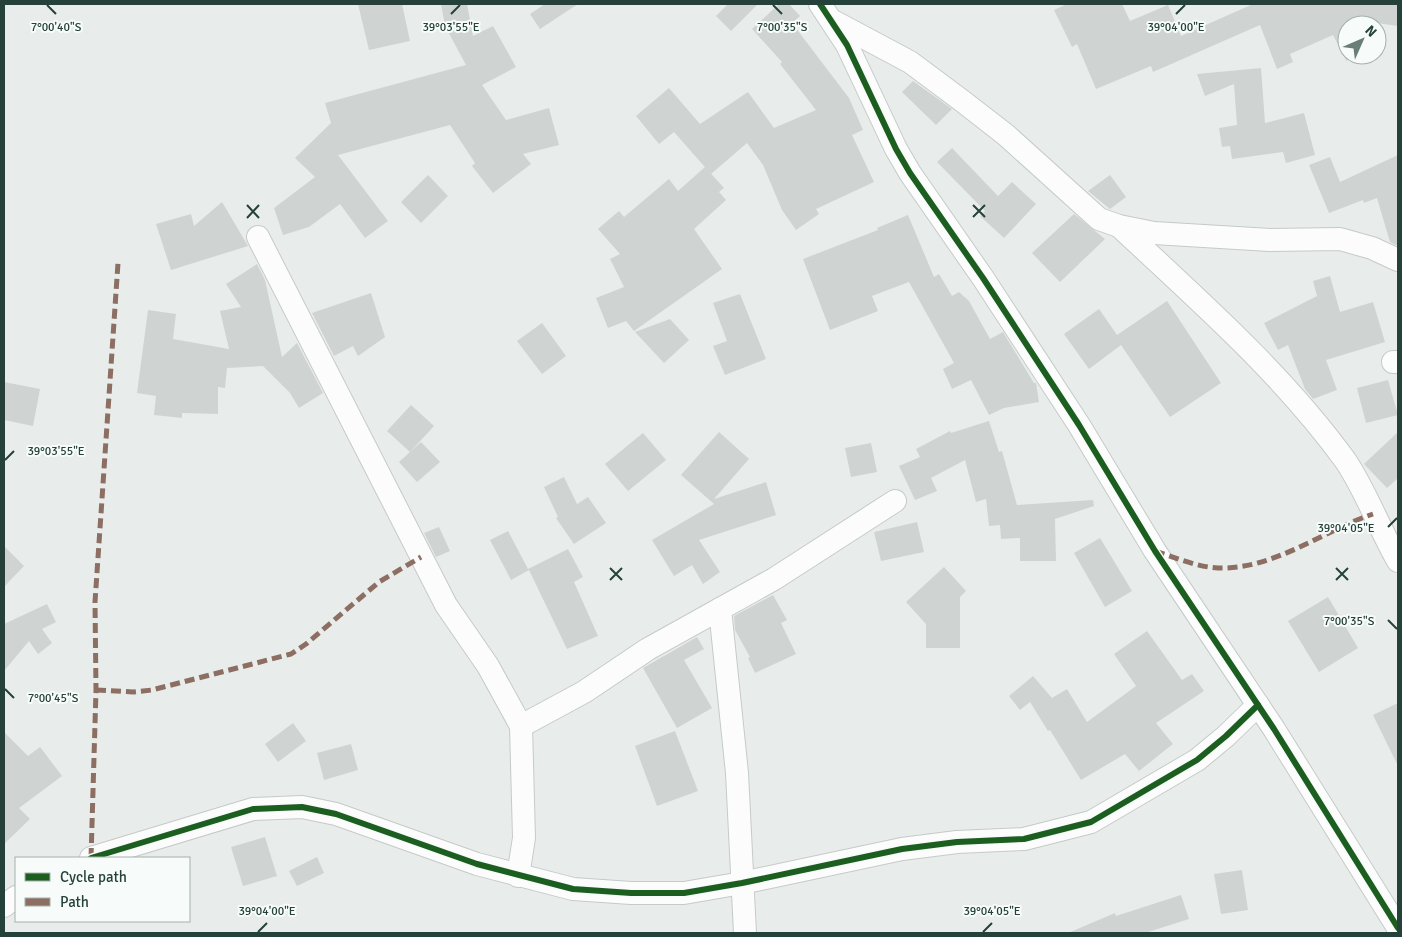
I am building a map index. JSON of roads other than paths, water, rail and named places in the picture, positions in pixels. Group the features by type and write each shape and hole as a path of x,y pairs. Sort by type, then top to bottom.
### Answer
{"street":[{"path":"825,12 910,62 1006,135 1098,219 1119,226 1154,233 1270,240 1340,239 1372,248 1398,260"},
{"path":"825,12 847,45 896,149 910,173 988,286 1079,425 1154,551 1258,705 1398,928"},
{"path":"1119,226 1247,346 1307,412 1346,462 1398,561"},
{"path":"258,237 446,605 488,666 521,726 524,838 518,876"},
{"path":"521,726 584,692 648,649 774,579 895,501"},
{"path":"720,609 737,773 745,933"},
{"path":"94,857 253,809 302,807 336,814 518,876 573,889 631,893 684,893 742,883 902,849 957,842 1024,839 1091,822 1197,760 1226,736 1258,705"},
{"path":"4,906 15,898"}]}
